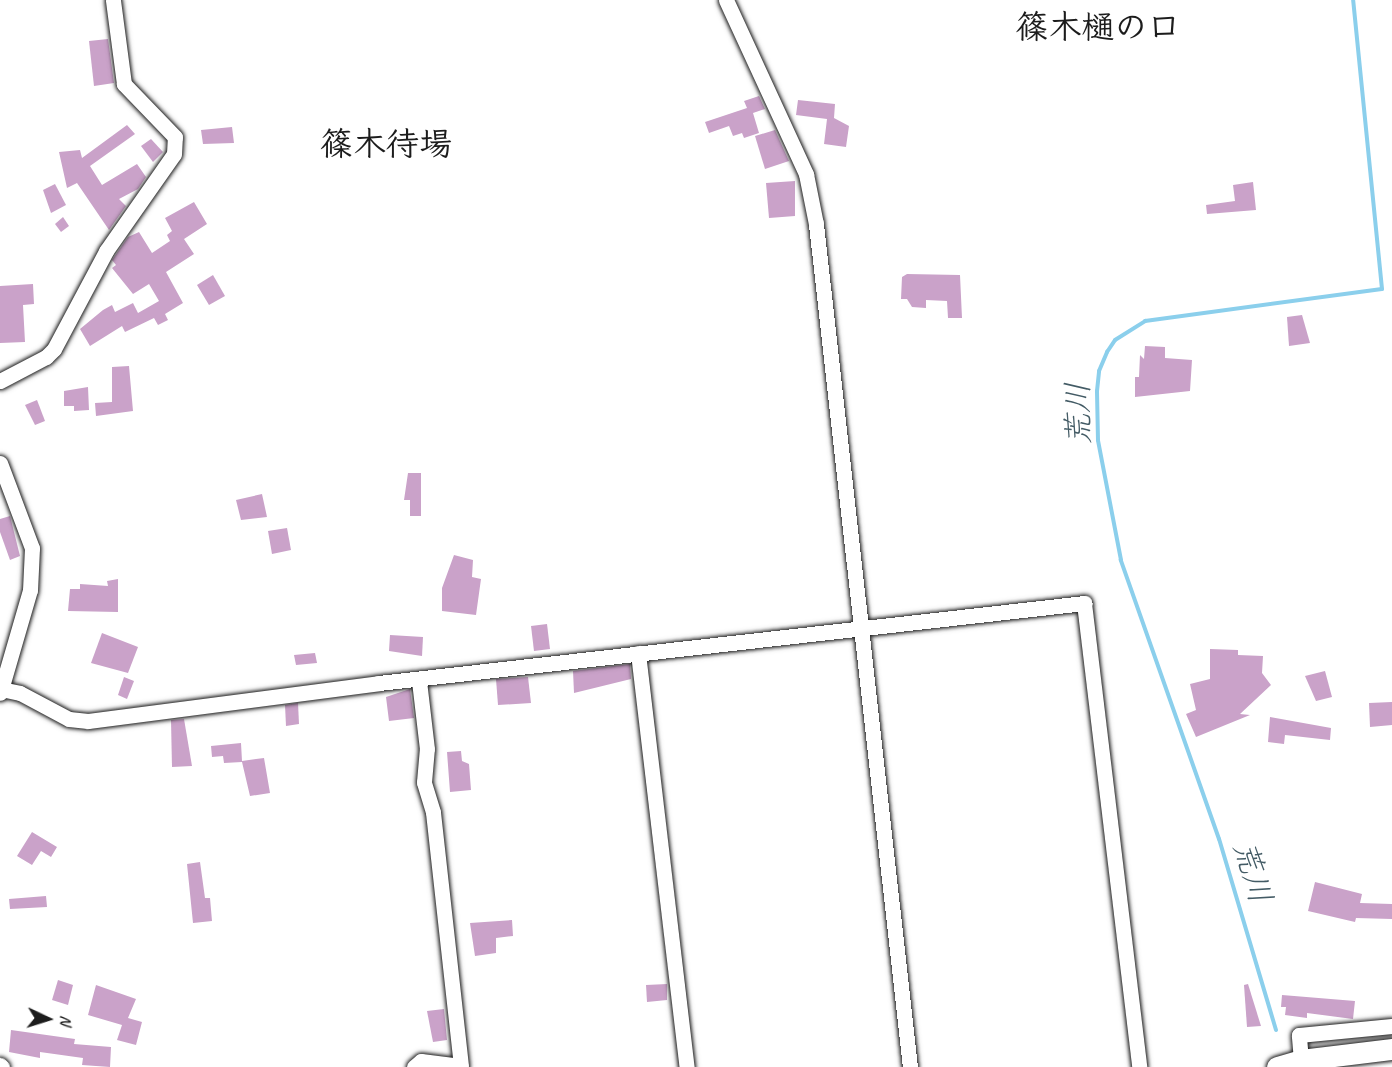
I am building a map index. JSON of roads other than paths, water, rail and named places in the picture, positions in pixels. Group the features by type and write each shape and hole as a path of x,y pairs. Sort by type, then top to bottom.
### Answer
{"street":[{"path":"0,381 28,368 54,349 106,251 174,154 175,136 124,84 113,0"},
{"path":"726,0 806,174 816,224 910,1067"},
{"path":"0,463 32,548 30,590 1,691 20,693 69,719 88,721 379,683 419,681 638,653 1084,603 1139,1067"},
{"path":"638,653 687,1067"},
{"path":"414,1067 421,1061 461,1066 433,812 424,782 427,748 419,681"},
{"path":"1300,1060 1299,1035 1392,1026"},
{"path":"1277,1067 1300,1060 1392,1049"}],"waterway":[{"name":"荒川","path":"1276,1030 1219,839 1121,560 1098,440 1097,391 1099,371 1115,340 1145,321 1382,289 1353,0"}],"district":[{"name":"篠木樋の口","path":"1098,28"},
{"name":"篠木待場","path":"386,145"}]}
